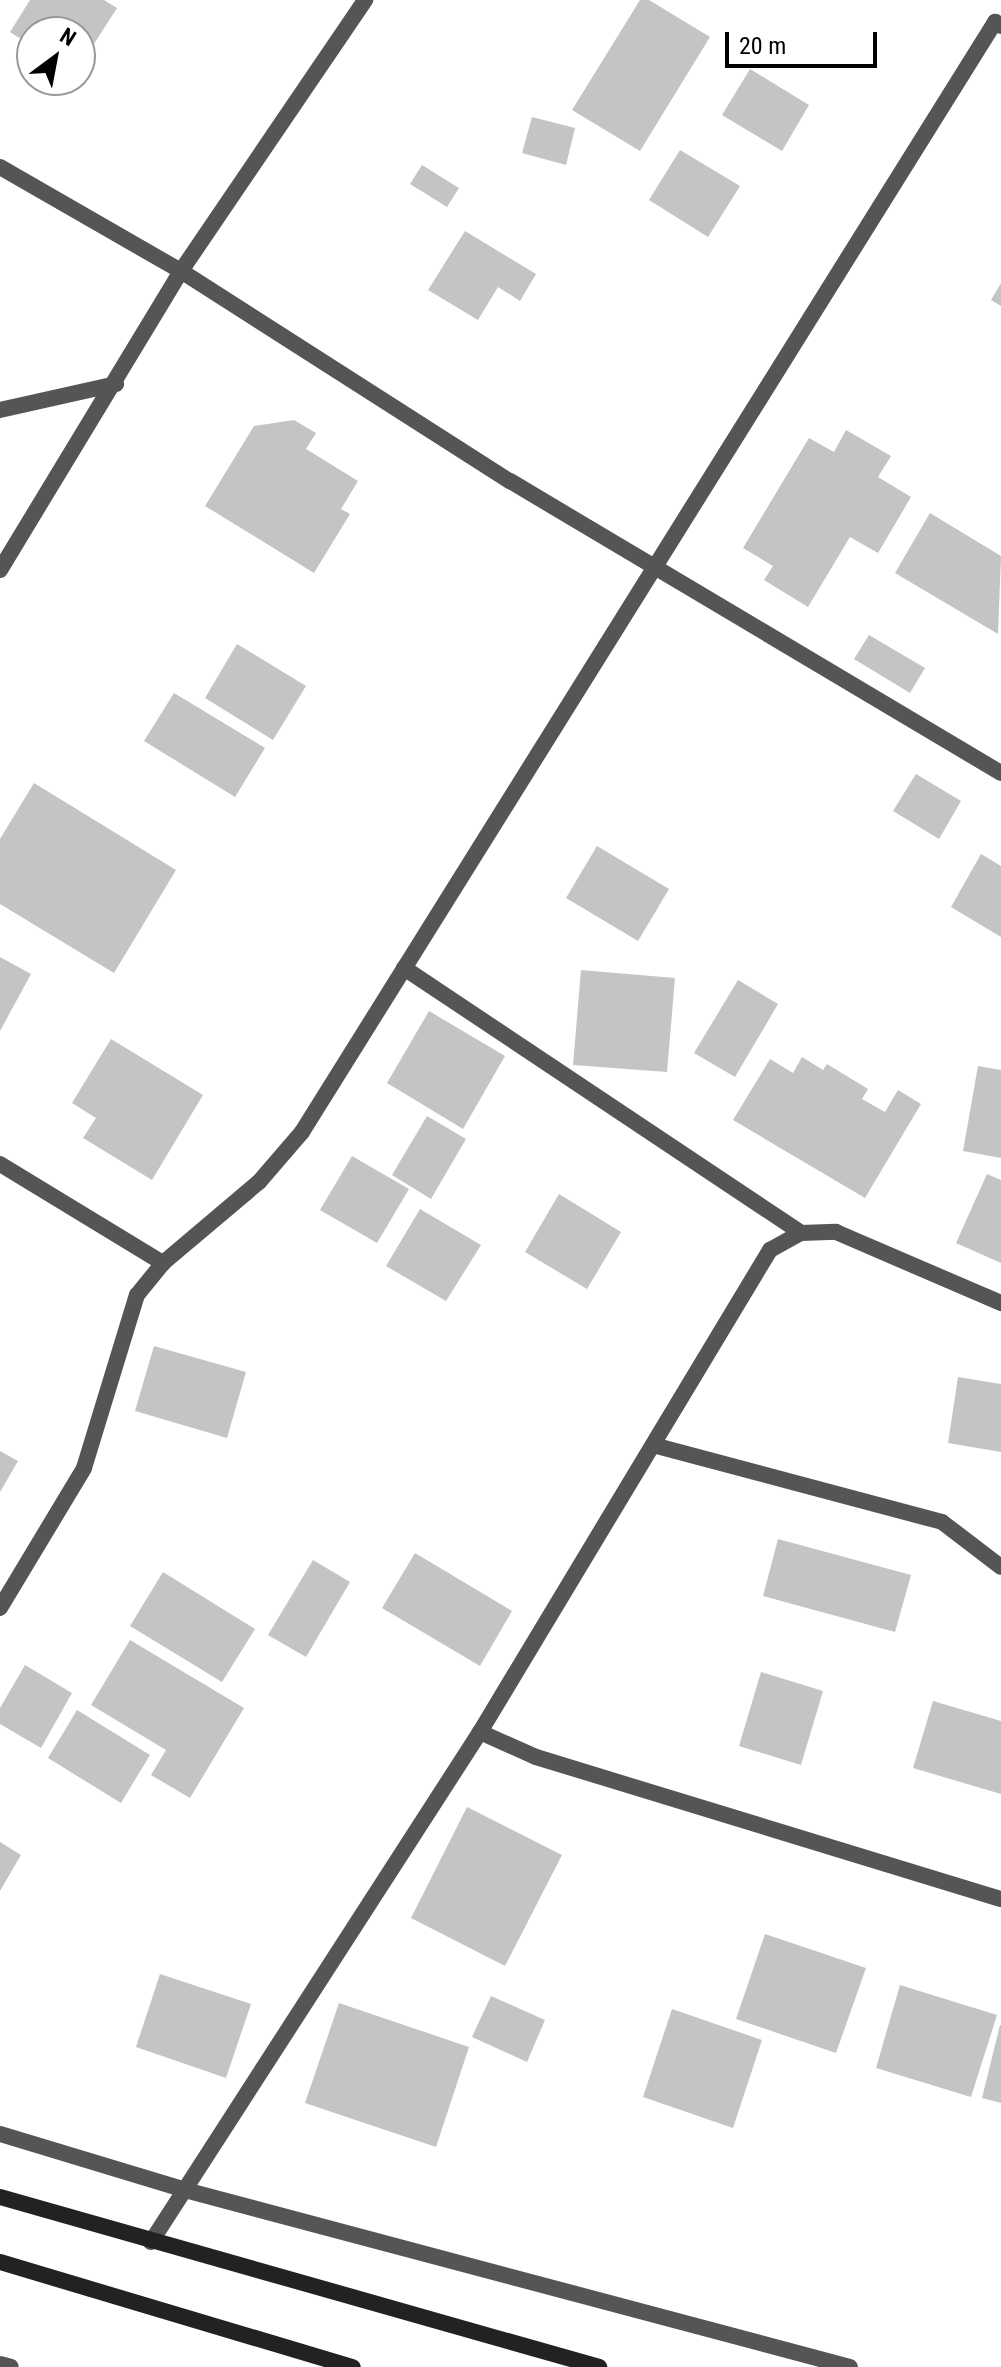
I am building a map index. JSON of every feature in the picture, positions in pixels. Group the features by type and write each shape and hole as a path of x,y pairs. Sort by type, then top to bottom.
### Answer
{"main road":[{"path":"0,2197 599,2367"},
{"path":"0,2262 353,2367"}],"street":[{"path":"0,570 116,384 181,271 365,0"},
{"path":"0,1608 84,1468 137,1295 163,1263 259,1182 302,1132 995,22 1001,26"},
{"path":"0,167 181,271 510,481 656,565 1001,773"},
{"path":"0,410 116,384"},
{"path":"404,968 801,1233"},
{"path":"0,1164 163,1263"},
{"path":"151,2242 480,1732 770,1250 801,1233 836,1232 1001,1303"},
{"path":"653,1445 942,1522 1001,1567"},
{"path":"480,1732 536,1757 1001,1899"},
{"path":"0,2134 185,2190 850,2367"},
{"path":"0,2364 11,2367"}],"building":[{"path":"30,0 104,0 117,8 96,41 96,16 20,16"},
{"path":"640,0 649,0 710,37 640,151 572,110"},
{"path":"16,22 16,36 10,32"},
{"path":"750,69 809,105 782,151 722,115"},
{"path":"532,117 575,128 566,165 522,153"},
{"path":"680,150 740,186 708,237 649,200"},
{"path":"422,165 459,188 447,207 410,184"},
{"path":"465,231 536,274 520,301 498,287 478,320 428,290"},
{"path":"1001,283 1001,306 991,300"},
{"path":"294,420 316,433 306,449 358,481 341,509 350,514 314,573 205,506 254,426"},
{"path":"846,430 891,456 878,477 911,497 878,553 850,537 808,607 764,580 773,566 743,548 809,438 834,452"},
{"path":"930,513 1001,556 998,634 895,573"},
{"path":"869,635 925,668 910,693 854,659"},
{"path":"237,644 306,686 273,740 205,698"},
{"path":"174,693 265,748 235,797 144,741"},
{"path":"916,774 961,801 939,839 893,811"},
{"path":"34,783 176,870 114,973 0,904 0,839"},
{"path":"597,846 669,889 638,941 566,898"},
{"path":"981,854 1001,866 1001,937 951,907"},
{"path":"0,957 31,974 0,1031"},
{"path":"581,970 675,978 667,1072 573,1065"},
{"path":"738,980 778,1004 735,1077 694,1053"},
{"path":"429,1011 505,1056 463,1129 387,1083"},
{"path":"111,1039 203,1095 152,1180 83,1138 96,1118 72,1103"},
{"path":"802,1057 823,1070 827,1064 868,1089 862,1099 885,1112 898,1090 921,1104 865,1198 733,1120 770,1059 793,1073"},
{"path":"978,1066 1001,1070 1001,1158 963,1151"},
{"path":"427,1116 466,1139 431,1199 392,1175"},
{"path":"352,1156 409,1189 377,1243 320,1210"},
{"path":"987,1174 1001,1180 1001,1263 956,1243"},
{"path":"559,1194 621,1232 587,1289 525,1252"},
{"path":"420,1209 481,1245 446,1301 386,1266"},
{"path":"154,1346 246,1372 227,1438 135,1411"},
{"path":"958,1377 1001,1384 1001,1452 948,1443"},
{"path":"0,1451 18,1461 0,1492"},
{"path":"778,1539 911,1575 895,1632 763,1596"},
{"path":"415,1553 512,1611 480,1666 382,1608"},
{"path":"313,1560 350,1582 306,1657 268,1635"},
{"path":"163,1572 255,1629 222,1682 130,1626"},
{"path":"130,1640 244,1708 190,1798 151,1775 166,1750 91,1705"},
{"path":"25,1665 72,1693 41,1748 0,1724 0,1708"},
{"path":"761,1672 823,1691 801,1765 739,1746"},
{"path":"933,1701 1001,1721 1001,1794 913,1768"},
{"path":"77,1710 150,1755 121,1803 48,1758"},
{"path":"467,1807 562,1855 505,1966 411,1918"},
{"path":"0,1842 21,1855 0,1891"},
{"path":"765,1934 866,1968 836,2053 736,2019"},
{"path":"160,1974 251,2004 226,2078 136,2047"},
{"path":"900,1985 997,2015 971,2097 876,2068"},
{"path":"491,1996 545,2020 527,2062 472,2037"},
{"path":"339,2003 469,2047 436,2147 305,2103"},
{"path":"672,2009 762,2040 733,2128 643,2097"},
{"path":"1001,2025 1001,2103 982,2098"}]}
